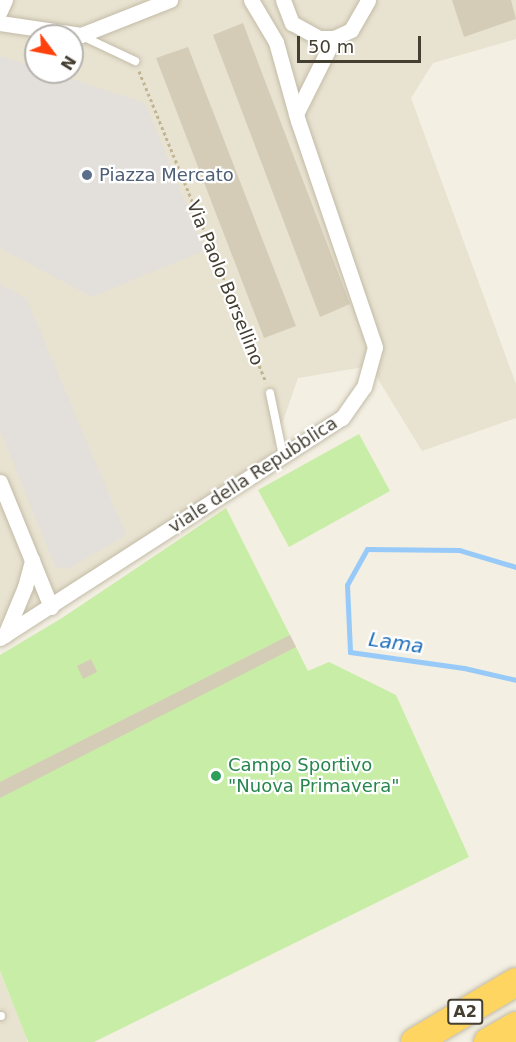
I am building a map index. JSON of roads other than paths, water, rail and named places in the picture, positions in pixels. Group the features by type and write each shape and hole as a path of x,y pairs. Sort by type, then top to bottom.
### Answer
{"highway":[{"name":"A2","path":"415,1042 516,982"},
{"name":"A2","path":"488,1042 516,1026"}],"street":[{"path":"0,11 5,0"},
{"path":"84,34 170,0"},
{"name":"viale della Repubblica","path":"2,636 51,607 342,418 364,387 375,347 296,114 276,42 251,0"},
{"path":"283,0 292,23 319,38 334,38 351,30 368,0"},
{"path":"0,23 24,27"},
{"path":"276,42 292,23"},
{"path":"296,114 334,38"},
{"path":"0,482 51,607"},
{"path":"2,636 25,587 32,560"}],"lane":[{"path":"84,36 135,61"},
{"name":"viale della Repubblica","path":"270,393 283,457"}],"waterway":[{"name":"Lama","path":"516,567 459,550 367,549 347,585 350,652 464,668 516,680"}],"place":[{"name":"Piazza Mercato","path":"87,175"},
{"name":"Campo Sportivo \"Nuova Primavera\"","path":"216,776"}]}
